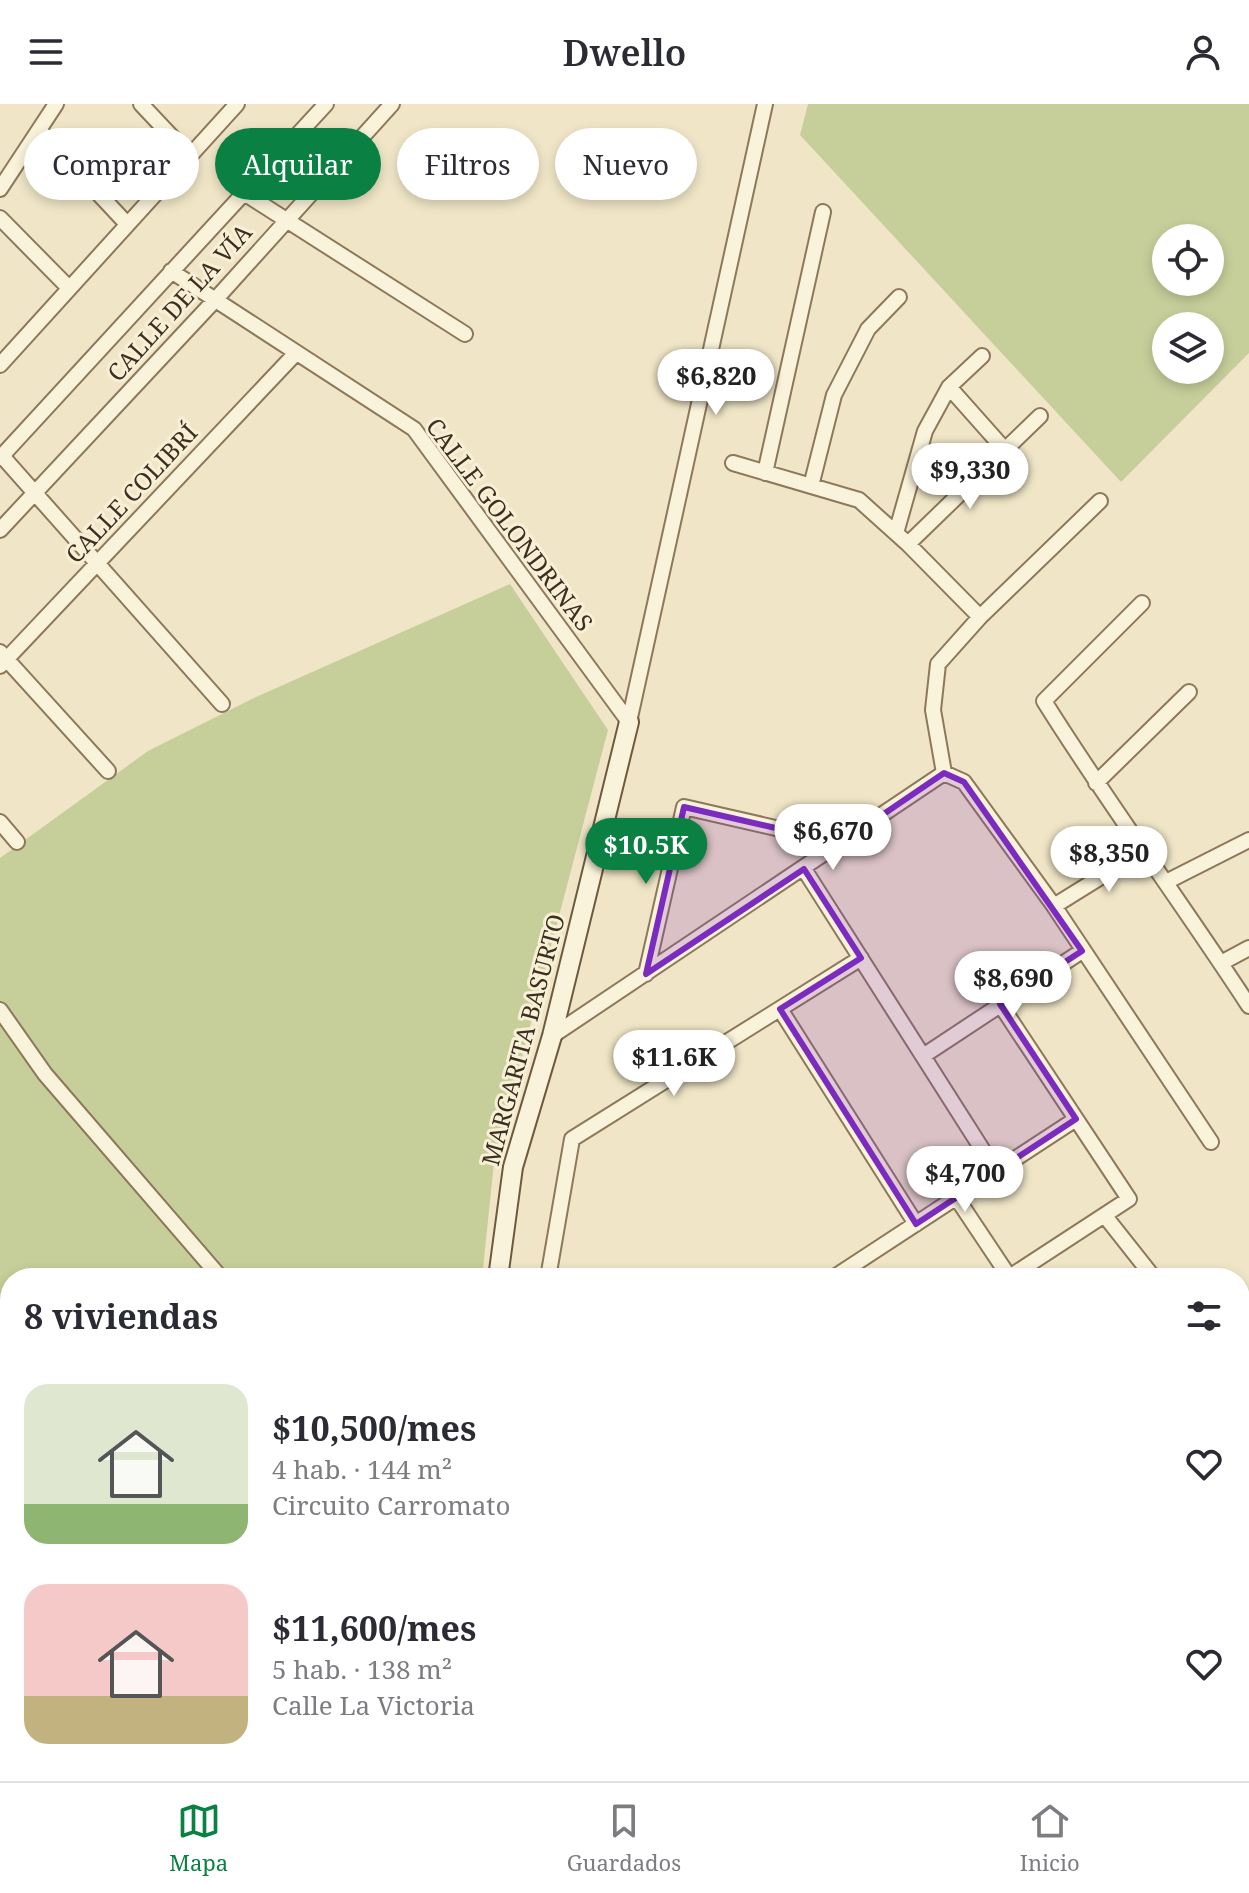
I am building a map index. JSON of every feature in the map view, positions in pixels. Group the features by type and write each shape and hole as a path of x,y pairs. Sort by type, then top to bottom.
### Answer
{"street":[{"path":"40,128 56,104"},
{"path":"141,104 164,128"},
{"path":"199,144 237,104"},
{"name":"CALLE DE LA VÍA","path":"304,128 326,104"},
{"name":"CALLE DE LA VÍA","path":"0,530 215,300 392,104"},
{"path":"629,722 765,104"},
{"path":"0,189 24,153"},
{"path":"105,200 127,224"},
{"path":"1,363 149,200"},
{"name":"CALLE DE LA VÍA","path":"1,457 237,200"},
{"path":"255,200 465,334"},
{"path":"765,473 823,212"},
{"path":"0,218 69,288"},
{"name":"CALLE GOLONDRINAS","path":"171,271 414,429 629,722"},
{"path":"811,486 834,395 868,329 899,297"},
{"name":"CALLE COLIBRÍ","path":"2,659 296,353"},
{"path":"896,533 925,431 949,387 982,356"},
{"path":"949,387 1005,450"},
{"path":"908,544 1040,416"},
{"path":"1,457 222,704"},
{"path":"733,463 859,500 908,544 980,617"},
{"path":"944,773 933,710 938,664 980,617 1100,501"},
{"path":"1142,603 1044,701 1096,783 1249,1006"},
{"path":"2,659 108,771"},
{"path":"1096,783 1189,692"},
{"name":"MARGARITA BASURTO","path":"499,1268 513,1167 552,1036 629,722"},
{"path":"552,1036 944,773"},
{"path":"944,773 964,782 1054,906 1211,1142"},
{"path":"646,974 684,807 841,843"},
{"path":"0,822 17,842"},
{"path":"1166,882 1249,840"},
{"path":"1054,906 1144,850"},
{"path":"804,869 996,1171"},
{"path":"1221,963 1249,948"},
{"path":"923,1056 1082,951"},
{"path":"550,1268 572,1139 861,958"},
{"path":"1000,1004 1129,1199 1024,1268"},
{"path":"780,1009 916,1224"},
{"path":"0,1010 45,1074 212,1268"},
{"path":"848,1268 1076,1119"},
{"path":"956,1197 1002,1268"},
{"path":"1105,1216 1146,1268"}],"highlighted area":[{"path":"944,773 964,782 1082,951 1000,1004 1076,1119 916,1224 780,1009 861,958 804,869 646,974 684,807 841,843"}],"green space":[{"path":"808,104 1249,104 1249,353 1224,378 1224,312 1152,312 1152,384 1218,384 1121,482 800,135"},
{"path":"510,584 608,730 494,1163 483,1268 0,1268 0,858 148,751 256,697"}]}
